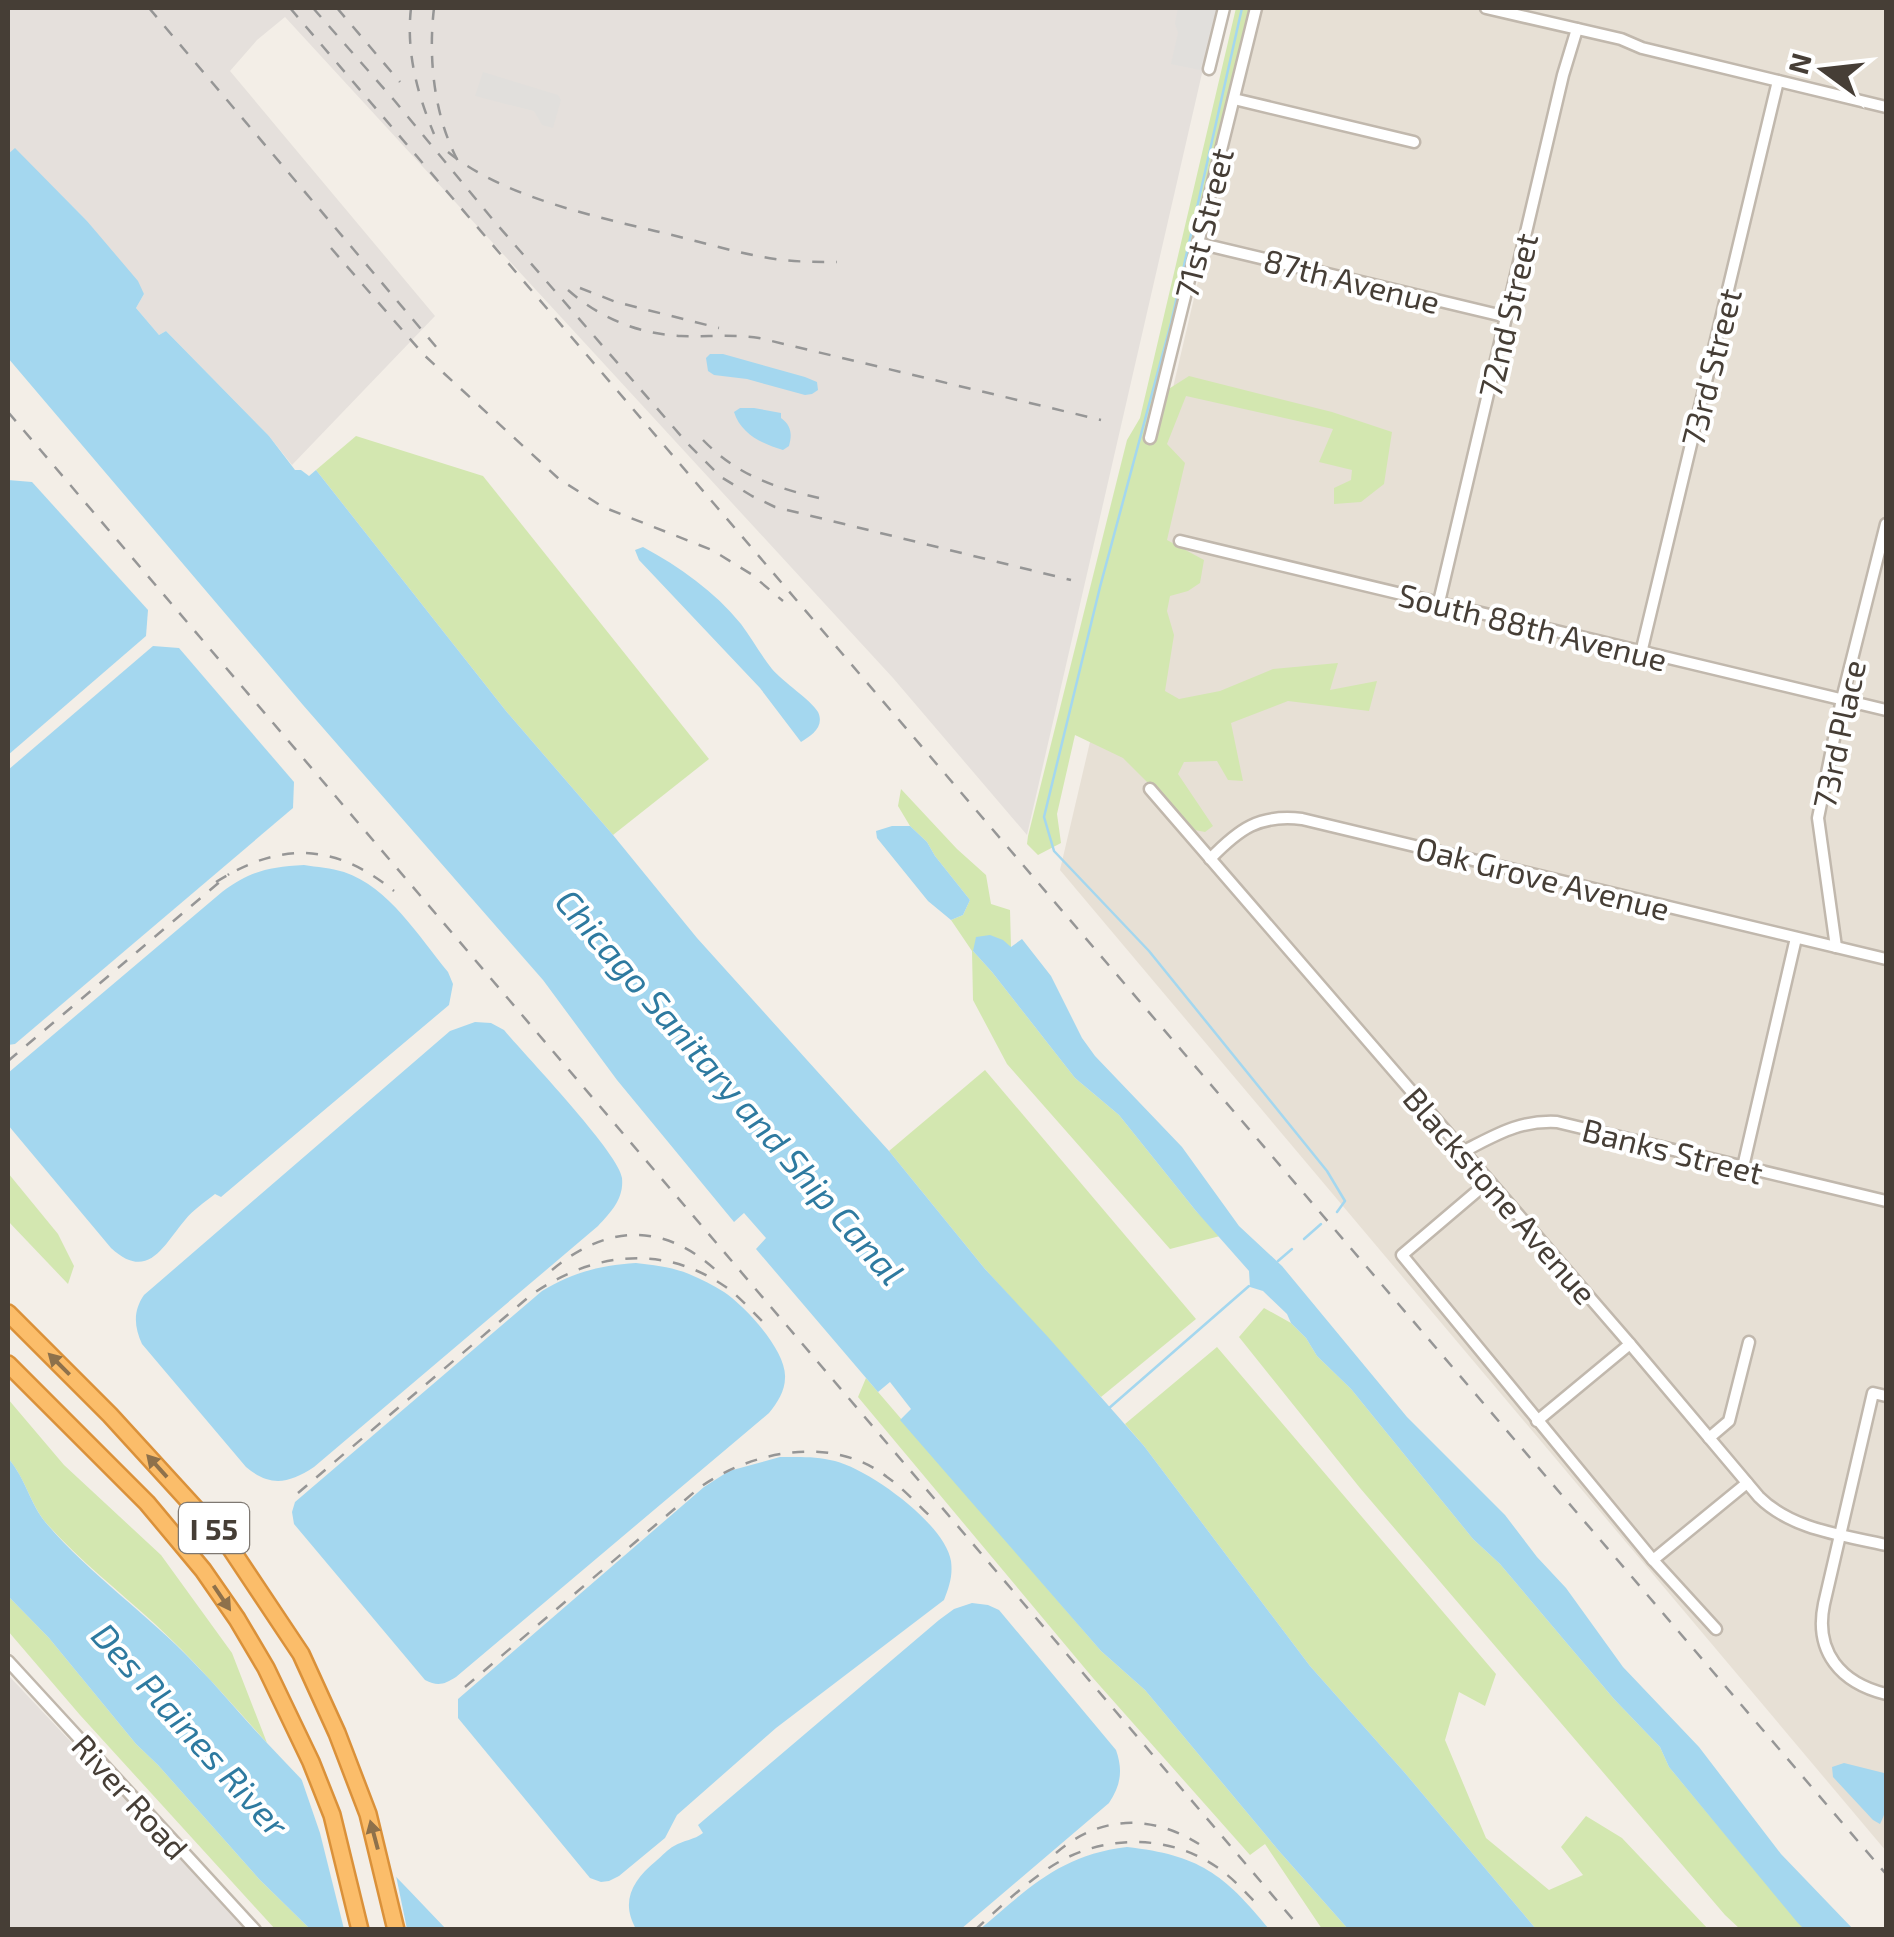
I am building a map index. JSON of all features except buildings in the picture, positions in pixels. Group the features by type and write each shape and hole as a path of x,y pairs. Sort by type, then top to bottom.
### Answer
{"highway":[{"name":"I 55","path":"8,1313 227,1543 301,1654 368,1814 396,1930"},
{"name":"I 55","path":"8,1364 147,1503 204,1570 237,1619 266,1668 332,1815 360,1930"}],"street":[{"path":"1209,69 1224,8"},
{"name":"71st Street","path":"1150,438 1256,8"},
{"path":"1486,8 1886,107"},
{"name":"72nd Street","path":"1439,602 1576,29"},
{"name":"73rd Street","path":"1641,653 1778,81"},
{"path":"1234,100 1414,142"},
{"name":"87th Avenue","path":"1198,243 1506,317"},
{"name":"73rd Place","path":"1836,947 1818,818 1842,699 1886,524"},
{"name":"South 88th Avenue","path":"1180,540 1886,710"},
{"name":"Blackstone Avenue","path":"1150,789 1768,1506 1806,1525 1886,1545"},
{"name":"Oak Grove Avenue","path":"1210,859 1246,826 1272,818 1302,819 1886,959"},
{"path":"1743,1167 1796,938"},
{"name":"Banks Street","path":"1464,1151 1520,1124 1556,1122 1886,1201"},
{"path":"1489,1182 1402,1256 1653,1560 1716,1630"},
{"path":"1709,1438 1729,1421 1749,1342"},
{"path":"1537,1421 1630,1344"},
{"path":"1886,1396 1873,1392 1822,1613 1825,1646 1836,1665 1864,1688 1886,1694"},
{"path":"1653,1560 1747,1484"},
{"name":"River Road","path":"8,1661 255,1930"}],"shaded area":[{"path":"8,8 1217,8 1027,835 893,678 285,17 257,40 230,71 435,316 292,465 269,436 166,331 159,335 136,308 144,294 87,221 15,149 8,154"},
{"path":"1178,8 1216,8 1200,70 1171,64 1178,33"},
{"path":"1262,8 1886,8 1886,1851 1060,870"},
{"path":"483,72 558,95 561,100 553,128 542,125 534,111 475,96"},
{"path":"8,1675 247,1929 8,1929"}],"green space":[{"path":"1236,8 1249,8 1161,381 1167,390 1189,376 1332,412 1392,432 1384,484 1361,502 1334,504 1334,488 1351,480 1352,470 1319,462 1333,429 1186,396 1167,444 1185,463 1167,540 1204,560 1200,583 1170,596 1167,611 1174,635 1165,691 1179,699 1220,691 1273,669 1338,663 1330,690 1377,681 1369,711 1288,701 1231,723 1243,781 1228,780 1217,761 1184,762 1178,774 1213,826 1205,832 1195,830 1123,758 1075,735 1057,814 1061,843 1038,855 1027,844 1028,836 1127,440 1140,418"},
{"path":"356,436 483,476 709,759 613,835 506,711 316,470"},
{"path":"901,789 986,875 991,904 1010,910 1011,947 973,951 1075,1078 1119,1115 1220,1236 1170,1249 1007,1064 973,1000 972,951 951,920 963,915 970,900 927,842 910,826 898,806"},
{"path":"985,1070 1196,1319 1101,1397 985,1269 889,1151"},
{"path":"8,1173 58,1234 74,1266 68,1284 8,1221"},
{"path":"1264,1308 1291,1323 1351,1389 1473,1539 1500,1564 1614,1699 1660,1747 1669,1767 1804,1929 1740,1929 1725,1915 1360,1488 1239,1337"},
{"path":"1217,1347 1496,1674 1485,1706 1459,1692 1445,1740 1486,1838 1549,1890 1583,1875 1561,1847 1586,1816 1622,1838 1708,1929 1536,1929 1310,1666 1125,1424"},
{"path":"866,1378 1101,1651 1145,1690 1348,1929 1322,1929 1265,1844 1250,1855 1093,1678 858,1397"},
{"path":"8,1399 64,1465 161,1555 232,1653 267,1743 155,1624 41,1517 8,1458"},
{"path":"8,1596 49,1638 136,1744 310,1929 275,1929 80,1715 8,1631"}],"water":[{"name":"Chicago Sanitary and Ship Canal","path":"15,148 87,221 138,281 144,294 136,308 159,335 166,331 269,436 295,470 309,476 316,470 506,711 697,938 889,1151 985,1269 1144,1446 1310,1666 1536,1929 1348,1929 1145,1690 1101,1651 900,1420 911,1409 890,1382 878,1392 756,1249 766,1238 744,1213 734,1222 617,1080 543,980 8,358 8,154"},
{"path":"723,354 805,377 817,382 818,390 805,395 747,379 714,375 708,371 706,358"},
{"path":"740,408 781,413 790,431 789,446 783,450 753,437 737,420 734,412"},
{"path":"8,480 32,482 148,610 146,636 8,755"},
{"path":"643,547 696,581 731,612 772,669 818,712 820,722 813,734 801,742 760,688 639,560 635,550"},
{"path":"153,646 179,648 294,782 293,808 15,1044 8,1045 8,770"},
{"path":"910,826 927,842 970,900 963,915 951,920 928,901 877,838 876,831"},
{"path":"304,865 344,872 389,901 448,972 453,984 449,1005 221,1197 215,1194 195,1209 154,1256 135,1262 124,1258 111,1248 8,1125 8,1073 222,892 260,871"},
{"path":"990,935 1011,947 1022,939 1051,976 1095,1056 1182,1147 1239,1226 1282,1266 1407,1417 1505,1515 1566,1588 1623,1667 1699,1747 1781,1854 1853,1929 1804,1929 1797,1922 1669,1767 1660,1747 1614,1699 1500,1564 1473,1539 1351,1389 1317,1356 1287,1314 1263,1291 1250,1287 1249,1271 1119,1115 1075,1078 973,951 976,937"},
{"path":"475,1022 491,1023 504,1030 589,1127 622,1178 619,1199 598,1226 314,1467 287,1480 263,1478 246,1467 142,1344 136,1319 140,1301 450,1031"},
{"path":"636,1263 689,1274 724,1292 743,1308 763,1330 784,1367 780,1397 769,1413 456,1677 441,1684 425,1680 294,1524 295,1502 542,1291 587,1271"},
{"path":"780,1457 814,1458 850,1466 904,1500 946,1546 951,1572 944,1600 776,1728 677,1815 665,1838 619,1876 601,1882 590,1878 458,1718 458,1699 704,1487 729,1471"},
{"name":"Des Plaines River","path":"8,1458 41,1516 63,1542 195,1664 446,1929 310,1929 259,1879 8,1596"},
{"path":"972,1603 999,1610 1116,1750 1120,1777 1109,1803 961,1929 636,1929 629,1900 635,1883 648,1868 672,1847 703,1833 698,1825 939,1620"},
{"path":"1844,1763 1884,1773 1887,1799 1880,1824 1833,1777 1832,1767"},
{"path":"1127,1847 1173,1855 1208,1870 1238,1894 1269,1929 980,1929 1030,1887 1064,1866 1083,1857"}],"pier":[{"path":"297,1766 394,1866 407,1929 344,1929 320,1833"}],"waterway":[{"path":"1242,8 1171,323 1100,587 1044,817 1054,851 1149,951 1327,1171 1345,1201 1337,1212"},
{"path":"1304,1239 1321,1224"},
{"path":"1278,1261 1292,1249"},
{"path":"1108,1409 1249,1286"}],"railway":[{"path":"149,8 443,355"},
{"path":"290,8 1886,1874"},
{"path":"313,8 494,221 721,477 775,507 1071,580"},
{"path":"337,8 400,82"},
{"path":"411,8 414,72 434,134"},
{"path":"434,8 435,87 444,127 459,163"},
{"path":"448,152 494,181 575,211 760,256 837,262"},
{"path":"331,248 424,355 559,479 603,507 712,550 751,574 783,601"},
{"path":"580,288 616,302 719,328"},
{"path":"568,290 606,316 650,332 759,338 1101,420"},
{"path":"8,412 1302,1930"},
{"path":"703,440 756,478 819,498"},
{"path":"216,882 263,859 307,853 350,864 394,891"},
{"path":"8,1061 229,874"},
{"path":"552,1270 595,1243 638,1235 680,1246 721,1275"},
{"path":"298,1493 531,1295 580,1269 630,1258 681,1265 730,1290 764,1323"},
{"path":"465,1687 699,1488 743,1465 792,1452 842,1455 887,1477 933,1519"},
{"path":"1056,1853 1090,1831 1126,1823 1163,1827 1199,1844"},
{"path":"975,1930 1046,1870 1067,1858 1113,1843 1161,1844 1184,1850 1226,1874 1254,1901"}]}
